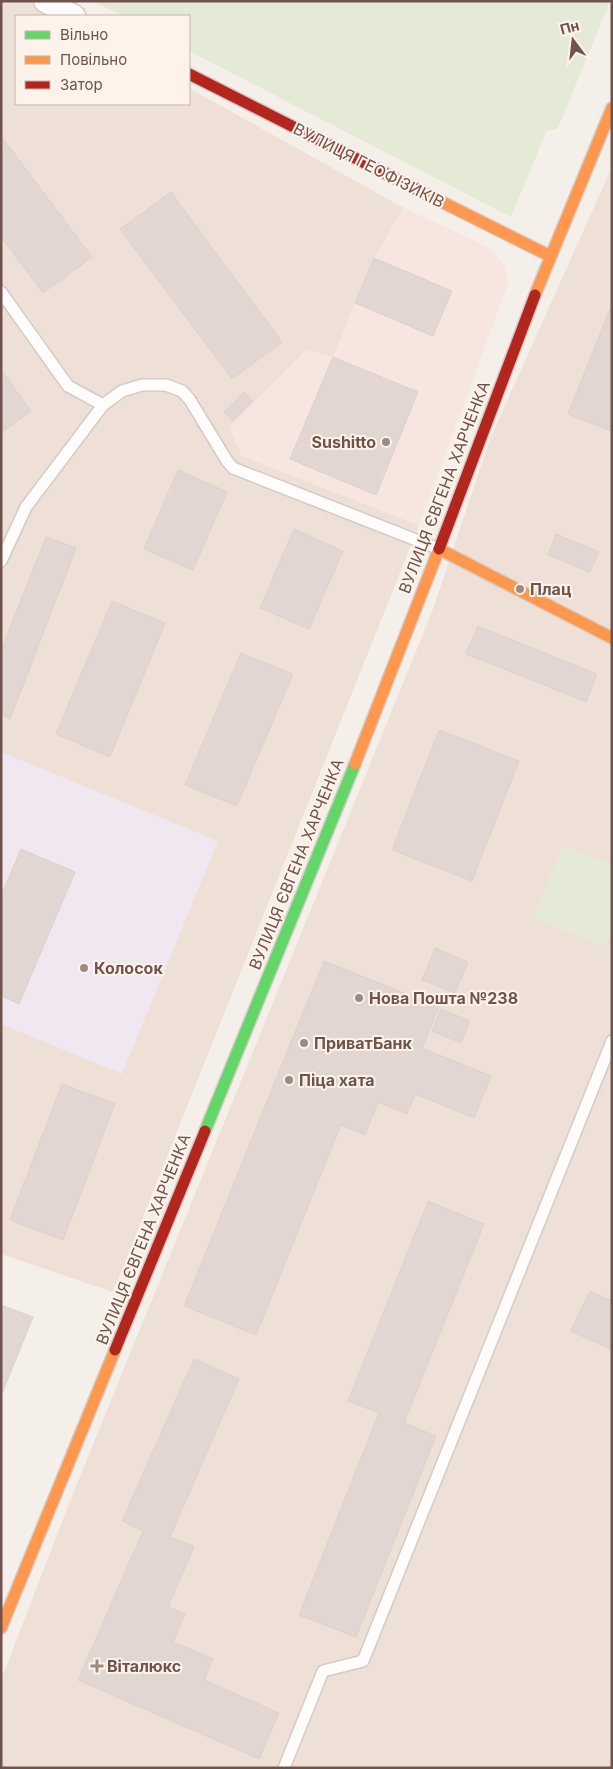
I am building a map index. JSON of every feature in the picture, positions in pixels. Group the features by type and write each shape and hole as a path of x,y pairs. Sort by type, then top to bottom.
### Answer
{"main road":[{"name":"ВУЛИЦЯ ГЕОФІЗИКІВ","path":"190,75 550,256"},
{"name":"ВУЛИЦЯ ЄВГЕНА ХАРЧЕНКА","path":"1,1628 322,847 439,549 550,256 612,108"},
{"path":"439,549 612,638"}],"street":[{"path":"45,1 72,15"}],"lane":[{"path":"1,292 68,386 103,405"},
{"path":"1,561 4,543 26,507 103,405 122,391 142,385 166,385 182,391 190,400 226,461 233,468 439,549"},
{"path":"284,1768 323,1671 363,1662 612,1041"}],"shaded area":[{"path":"1,1 34,1 59,15 15,15 15,105 190,105 190,89 404,208 374,258 333,357 242,456 419,525 113,1292 1,1254"},
{"path":"612,167 612,1768 1,1768 1,1680 70,1501 432,612 490,439"},
{"path":"404,208 490,248 505,267 508,284 419,525 242,456 229,427 307,350 333,357 374,258"},
{"name":"Колосок","path":"1,752 218,841 122,1074 1,1024"}],"green space":[{"path":"93,1 610,1 558,128 546,132 511,217 190,52 190,15 120,15"},
{"path":"563,845 612,865 612,932 606,947 533,918"}],"building":[{"path":"1,136 92,257 43,293 1,237"},
{"path":"171,192 282,342 232,379 120,229"},
{"path":"374,258 452,291 433,336 355,303"},
{"path":"612,304 612,431 568,414"},
{"path":"333,357 418,392 376,495 290,459"},
{"path":"1,370 31,411 1,433"},
{"path":"244,392 253,401 233,421 224,412"},
{"path":"178,470 227,492 193,570 144,549"},
{"path":"294,529 343,551 309,629 260,608"},
{"path":"556,534 599,552 590,572 548,555"},
{"path":"46,537 76,548 10,719 1,715 1,651"},
{"path":"112,601 165,623 110,757 56,734"},
{"path":"478,626 597,674 586,702 466,654"},
{"path":"241,653 293,674 237,806 185,785"},
{"path":"439,730 519,761 472,881 392,850"},
{"path":"21,849 75,872 19,1004 1,996 1,896"},
{"path":"435,948 468,962 455,993 422,980"},
{"path":"324,961 439,1007 422,1048 491,1076 474,1118 415,1094 407,1114 378,1102 365,1135 341,1125 256,1335 184,1306"},
{"path":"441,1009 470,1021 461,1043 432,1031"},
{"path":"62,1084 115,1104 63,1240 10,1220"},
{"path":"428,1201 484,1224 404,1423 436,1436 356,1637 299,1615 379,1413 348,1401"},
{"path":"590,1291 612,1301 612,1350 571,1331"},
{"path":"1,1305 33,1317 1,1396"},
{"path":"194,1359 239,1379 170,1537 194,1547 168,1607 185,1614 173,1642 213,1659 204,1680 279,1713 259,1759 78,1680 143,1531 122,1521"}],"traffic: fast":[{"path":"205,1131 355,764"}],"traffic: slow":[{"path":"535,295 612,108"},
{"path":"422,192 550,256"},
{"path":"439,549 612,638"},
{"path":"355,764 439,549"},
{"path":"1,1628 115,1350"}],"traffic: jam":[{"path":"190,75 422,192"},
{"path":"439,549 535,295"},
{"path":"115,1350 205,1131"}],"place":[{"name":"Sushitto","path":"386,442"},
{"name":"Плац","path":"520,589"},
{"name":"Колосок","path":"84,968"},
{"name":"Нова Пошта №238","path":"359,998"},
{"name":"ПриватБанк","path":"304,1043"},
{"name":"Піца хата","path":"289,1080"},
{"name":"Віталюкс","path":"97,1666"}]}
